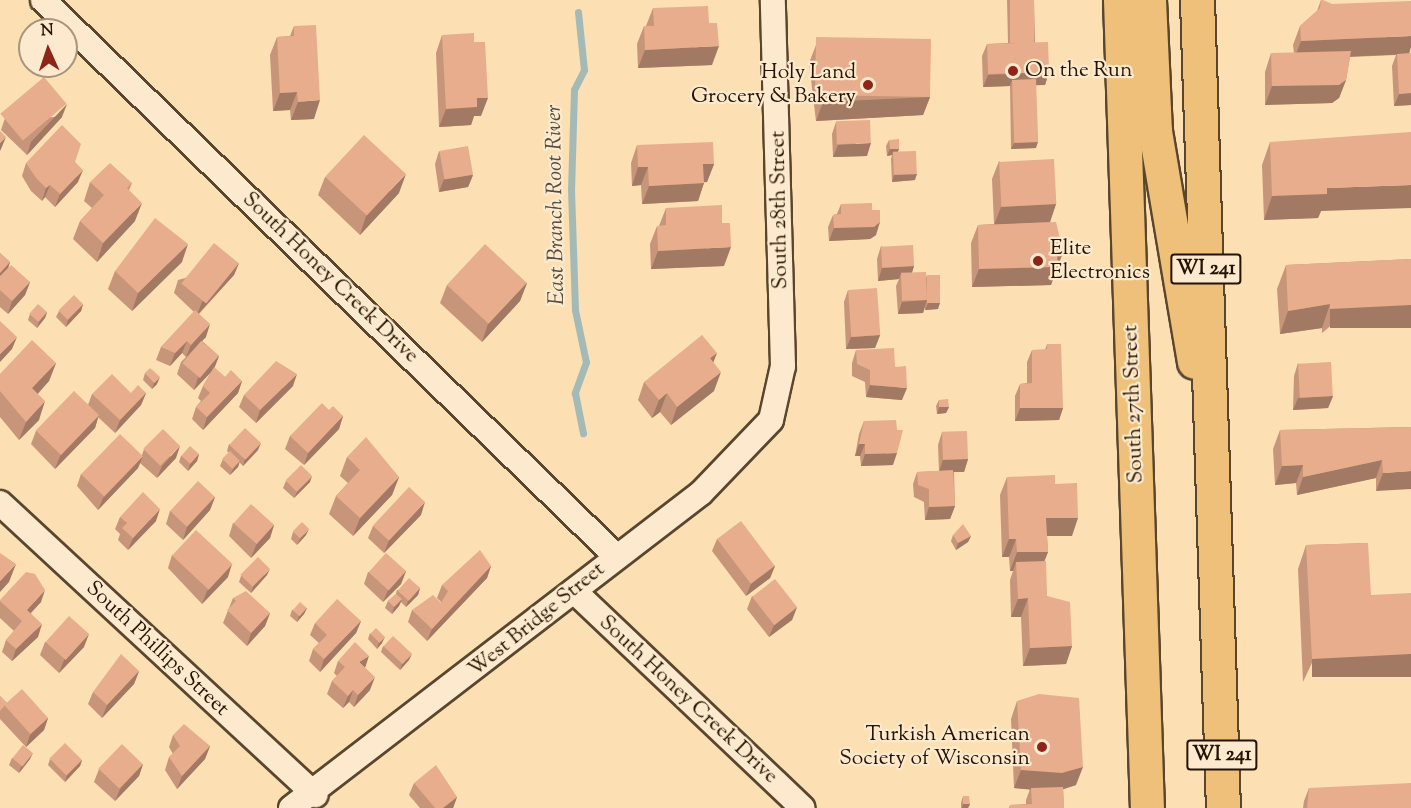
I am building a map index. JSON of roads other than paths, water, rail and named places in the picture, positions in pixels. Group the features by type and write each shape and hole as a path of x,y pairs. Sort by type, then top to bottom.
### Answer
{"main road":[{"name":"South 27th Street","path":"1120,0 1147,808"},
{"path":"1149,0 1155,131 1177,285 1211,440"},
{"name":"WI 241","path":"1197,0 1224,808"}],"street":[{"name":"South Honey Creek Drive","path":"43,0 616,556"},
{"name":"South 28th Street","path":"771,420 783,366 773,0"},
{"name":"West Bridge Street","path":"291,808 315,795 616,556 701,493 771,420"},
{"name":"South Phillips Street","path":"0,503 315,795"},
{"name":"South Honey Creek Drive","path":"574,591 803,808"}],"waterway":[{"name":"East Branch Root River","path":"578,12 584,70 574,90 571,189 575,310 586,362 575,393 583,433"}],"place":[{"name":"On the Run","path":"1013,71"},
{"name":"Holy Land Grocery & Bakery","path":"868,85"},
{"name":"Elite Electronics","path":"1038,261"},
{"name":"Turkish American Society of Wisconsin","path":"1042,747"}]}
